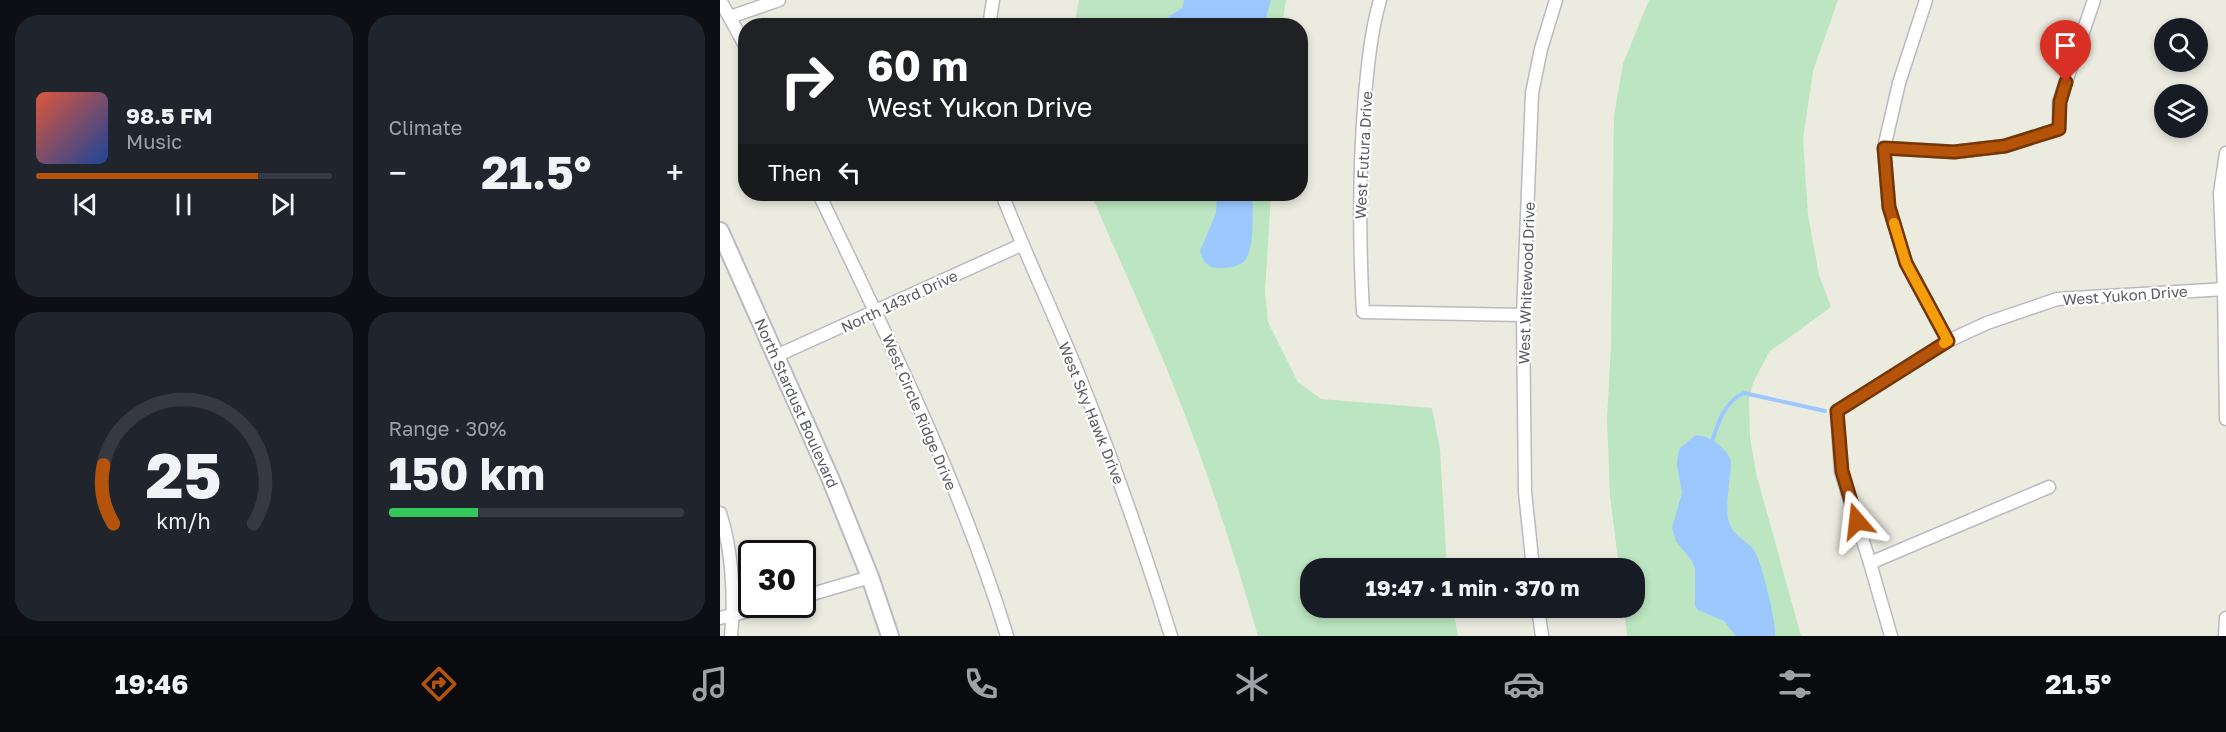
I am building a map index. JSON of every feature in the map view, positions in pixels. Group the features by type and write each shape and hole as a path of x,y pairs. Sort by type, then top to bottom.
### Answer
{"street":[{"path":"720,0 738,32"},
{"path":"730,17 779,0"},
{"path":"990,18 993,0"},
{"name":"West Futura Drive","path":"1380,0 1371,29 1362,129 1359,251 1363,312 1523,315"},
{"name":"West Whitewood Drive","path":"1532,558 1524,492 1523,315 1532,93 1541,49 1556,0"},
{"path":"1926,0 1899,83 1884,148 1889,207 1906,263 1948,341"},
{"path":"1884,148 1954,152 2005,146 2059,129 2060,102 2094,0"},
{"path":"2226,153 2220,193 2225,289 2226,419"},
{"name":"West Circle Ridge Drive","path":"822,201 876,311 960,504 1007,636"},
{"name":"West Sky Hawk Drive","path":"1005,201 1079,377 1122,487 1170,636"},
{"name":"North Stardust Boulevard","path":"720,231 831,480 870,577 890,636"},
{"name":"North 143rd Drive","path":"776,356 1022,244"},
{"name":"West Yukon Drive","path":"1870,562 1842,471 1837,411 1948,341 1988,322 2057,299 2225,289"},
{"path":"1891,636 1870,562 2049,487"},
{"path":"720,513 727,533 733,616 731,636"},
{"path":"816,593 870,577"},
{"path":"720,618 738,615"},
{"path":"1539,618 1542,636"},
{"path":"2225,636 2226,618"}],"green space":[{"path":"1079,0 1286,0 1283,18 1076,18"},
{"path":"1649,0 1838,0 1813,71 1803,139 1808,215 1819,275 1831,307 1769,352 1753,383 1749,399 1750,437 1756,473 1801,636 1627,636 1625,618 1645,618 1645,558 1618,558 1610,496 1607,419 1611,345 1614,116 1623,64"},
{"path":"1094,201 1271,201 1265,291 1268,322 1298,382 1321,399 1432,408 1440,450 1446,558 1300,558 1300,618 1455,618 1458,636 1258,636 1207,473 1176,391"}],"water":[{"path":"1184,0 1271,0 1266,18 1167,18 1182,8"},
{"path":"1217,201 1253,201 1251,241 1249,251 1242,263 1219,268 1209,266 1204,261 1200,251 1216,213"},
{"path":"1696,435 1718,444 1726,451 1731,461 1727,501 1729,522 1733,530 1751,546 1757,556 1771,606 1775,636 1736,636 1724,621 1698,610 1695,606 1695,569 1692,561 1676,541 1672,528 1682,493 1677,465 1678,454 1680,448"}],"waterway":[{"path":"1711,445 1726,408 1744,393 1825,411"}],"slow traffic":[{"path":"1894,223 1906,263 1948,341 1944,343"}],"route":[{"path":"1857,521 1842,471 1837,411 1948,341 1906,263 1889,207 1884,148 1954,152 2005,146 2059,129 2060,102 2066,82"}]}
